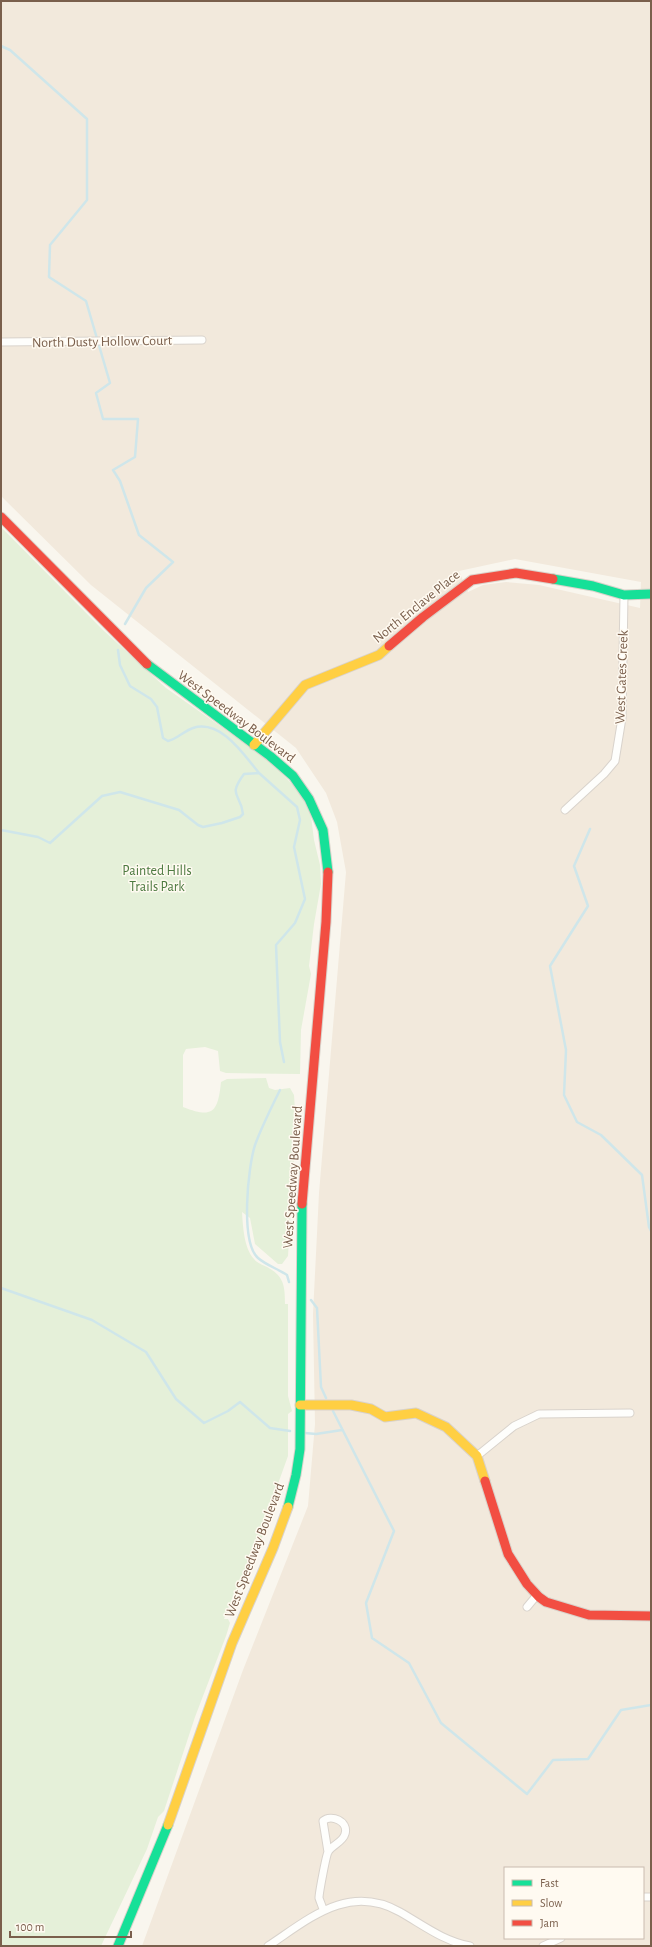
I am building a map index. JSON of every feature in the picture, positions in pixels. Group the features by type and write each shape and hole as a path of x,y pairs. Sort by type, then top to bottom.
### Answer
{"main road":[{"name":"West Speedway Boulevard","path":"1,517 152,669 254,744 293,776 305,793 323,830 326,849 327,909 301,1212 300,1405 298,1467 291,1499 204,1719 170,1821 118,1946"},
{"name":"North Enclave Place","path":"254,744 305,685 379,655 423,617 472,580 516,573 593,586 624,595 651,594"},
{"path":"300,1405 351,1405 371,1409 385,1417 416,1413 446,1427 477,1456 508,1554 527,1584 537,1595 546,1602 589,1615 651,1616"}],"street":[{"name":"North Dusty Hollow Court","path":"1,342 202,340"},
{"name":"West Gates Creek","path":"565,810 604,774 615,761 622,718 624,595"},
{"path":"477,1456 514,1426 539,1414 630,1413"},
{"path":"527,1607 537,1595"},
{"path":"323,1909 319,1898 328,1852 322,1822 330,1818 338,1819 344,1825 346,1832 344,1837 328,1852"},
{"path":"268,1946 323,1909 340,1904 369,1901 398,1911 428,1930 455,1943 470,1946"},
{"path":"543,1946 559,1939"}],"shaded area":[{"path":"1,1 651,1 651,1946 142,1946 243,1670 308,1506 315,1424 313,1314 319,1193 346,872 337,822 326,793 296,748 91,585 1,496","holes":["515,559 641,582 640,608 539,585 506,582 483,585 468,592 459,571"]}],"green space":[{"name":"Painted Hills Trails Park","path":"1,527 103,630 166,688 257,752 277,768 300,793 311,816 314,840 320,865 321,884 309,966 311,974 301,1030 300,1074 226,1073 220,1071 218,1051 205,1047 186,1049 183,1055 183,1107 193,1111 207,1112 212,1110 216,1106 218,1100 221,1082 227,1079 266,1078 269,1088 275,1090 290,1088 294,1095 296,1125 288,1256 282,1264 278,1264 255,1244 250,1218 242,1212 248,1249 257,1262 273,1270 280,1278 285,1292 285,1304 288,1304 288,1396 292,1411 288,1414 288,1456 279,1481 278,1498 242,1586 235,1591 224,1619 228,1619 230,1623 226,1636 195,1717 164,1811 158,1817 147,1849 101,1946 1,1946"}],"waterway":[{"path":"1,46 10,50 87,119 87,200 50,245 49,277 86,301 110,383 96,393 103,419 138,419 135,457 113,470 120,481 139,535 173,562 146,588 125,624"},
{"path":"118,650 120,665 130,686 151,699 157,707 163,738 168,741 193,728 203,727 213,729 231,740 259,773"},
{"path":"1,830 38,837 50,843 102,796 120,792 179,810 198,825 203,827 222,823 240,817 243,814 242,807 236,795 236,787 244,774 259,773 297,807 300,820 294,847 305,899 295,923 276,945 280,1042 284,1062"},
{"path":"590,829 574,866 588,906 550,966 566,1050 564,1095 577,1122 601,1135 642,1175 649,1227 651,1231"},
{"path":"280,1090 255,1145 252,1156 248,1186 247,1221 252,1249 258,1258 287,1275 289,1282"},
{"path":"1,1288 92,1320 146,1352 176,1399 204,1423 228,1411 240,1402 270,1428 290,1431"},
{"path":"311,1300 317,1308 321,1387 326,1398"},
{"path":"333,1411 394,1531 366,1603 372,1638 409,1663 441,1723 527,1794 553,1760 588,1759 621,1710 651,1705"},
{"path":"305,1433 316,1434 342,1430"}],"traffic: fast":[{"path":"553,579 593,586 624,595 651,594"},
{"path":"147,664 270,756 293,776 309,799 323,830 328,872"},
{"path":"288,1507 296,1475 300,1449 302,1204"},
{"path":"118,1946 168,1825"}],"traffic: slow":[{"path":"254,745 305,685 379,655 389,646"},
{"path":"300,1405 351,1405 371,1409 385,1417 416,1413 446,1427 477,1456 485,1481"},
{"path":"168,1825 232,1643 273,1548 288,1507"}],"traffic: jam":[{"path":"1,517 147,664"},
{"path":"389,646 423,617 472,580 516,573 553,579"},
{"path":"302,1204 326,922 328,872"},
{"path":"485,1481 508,1554 527,1584 539,1597 546,1602 589,1615 651,1616"}]}
